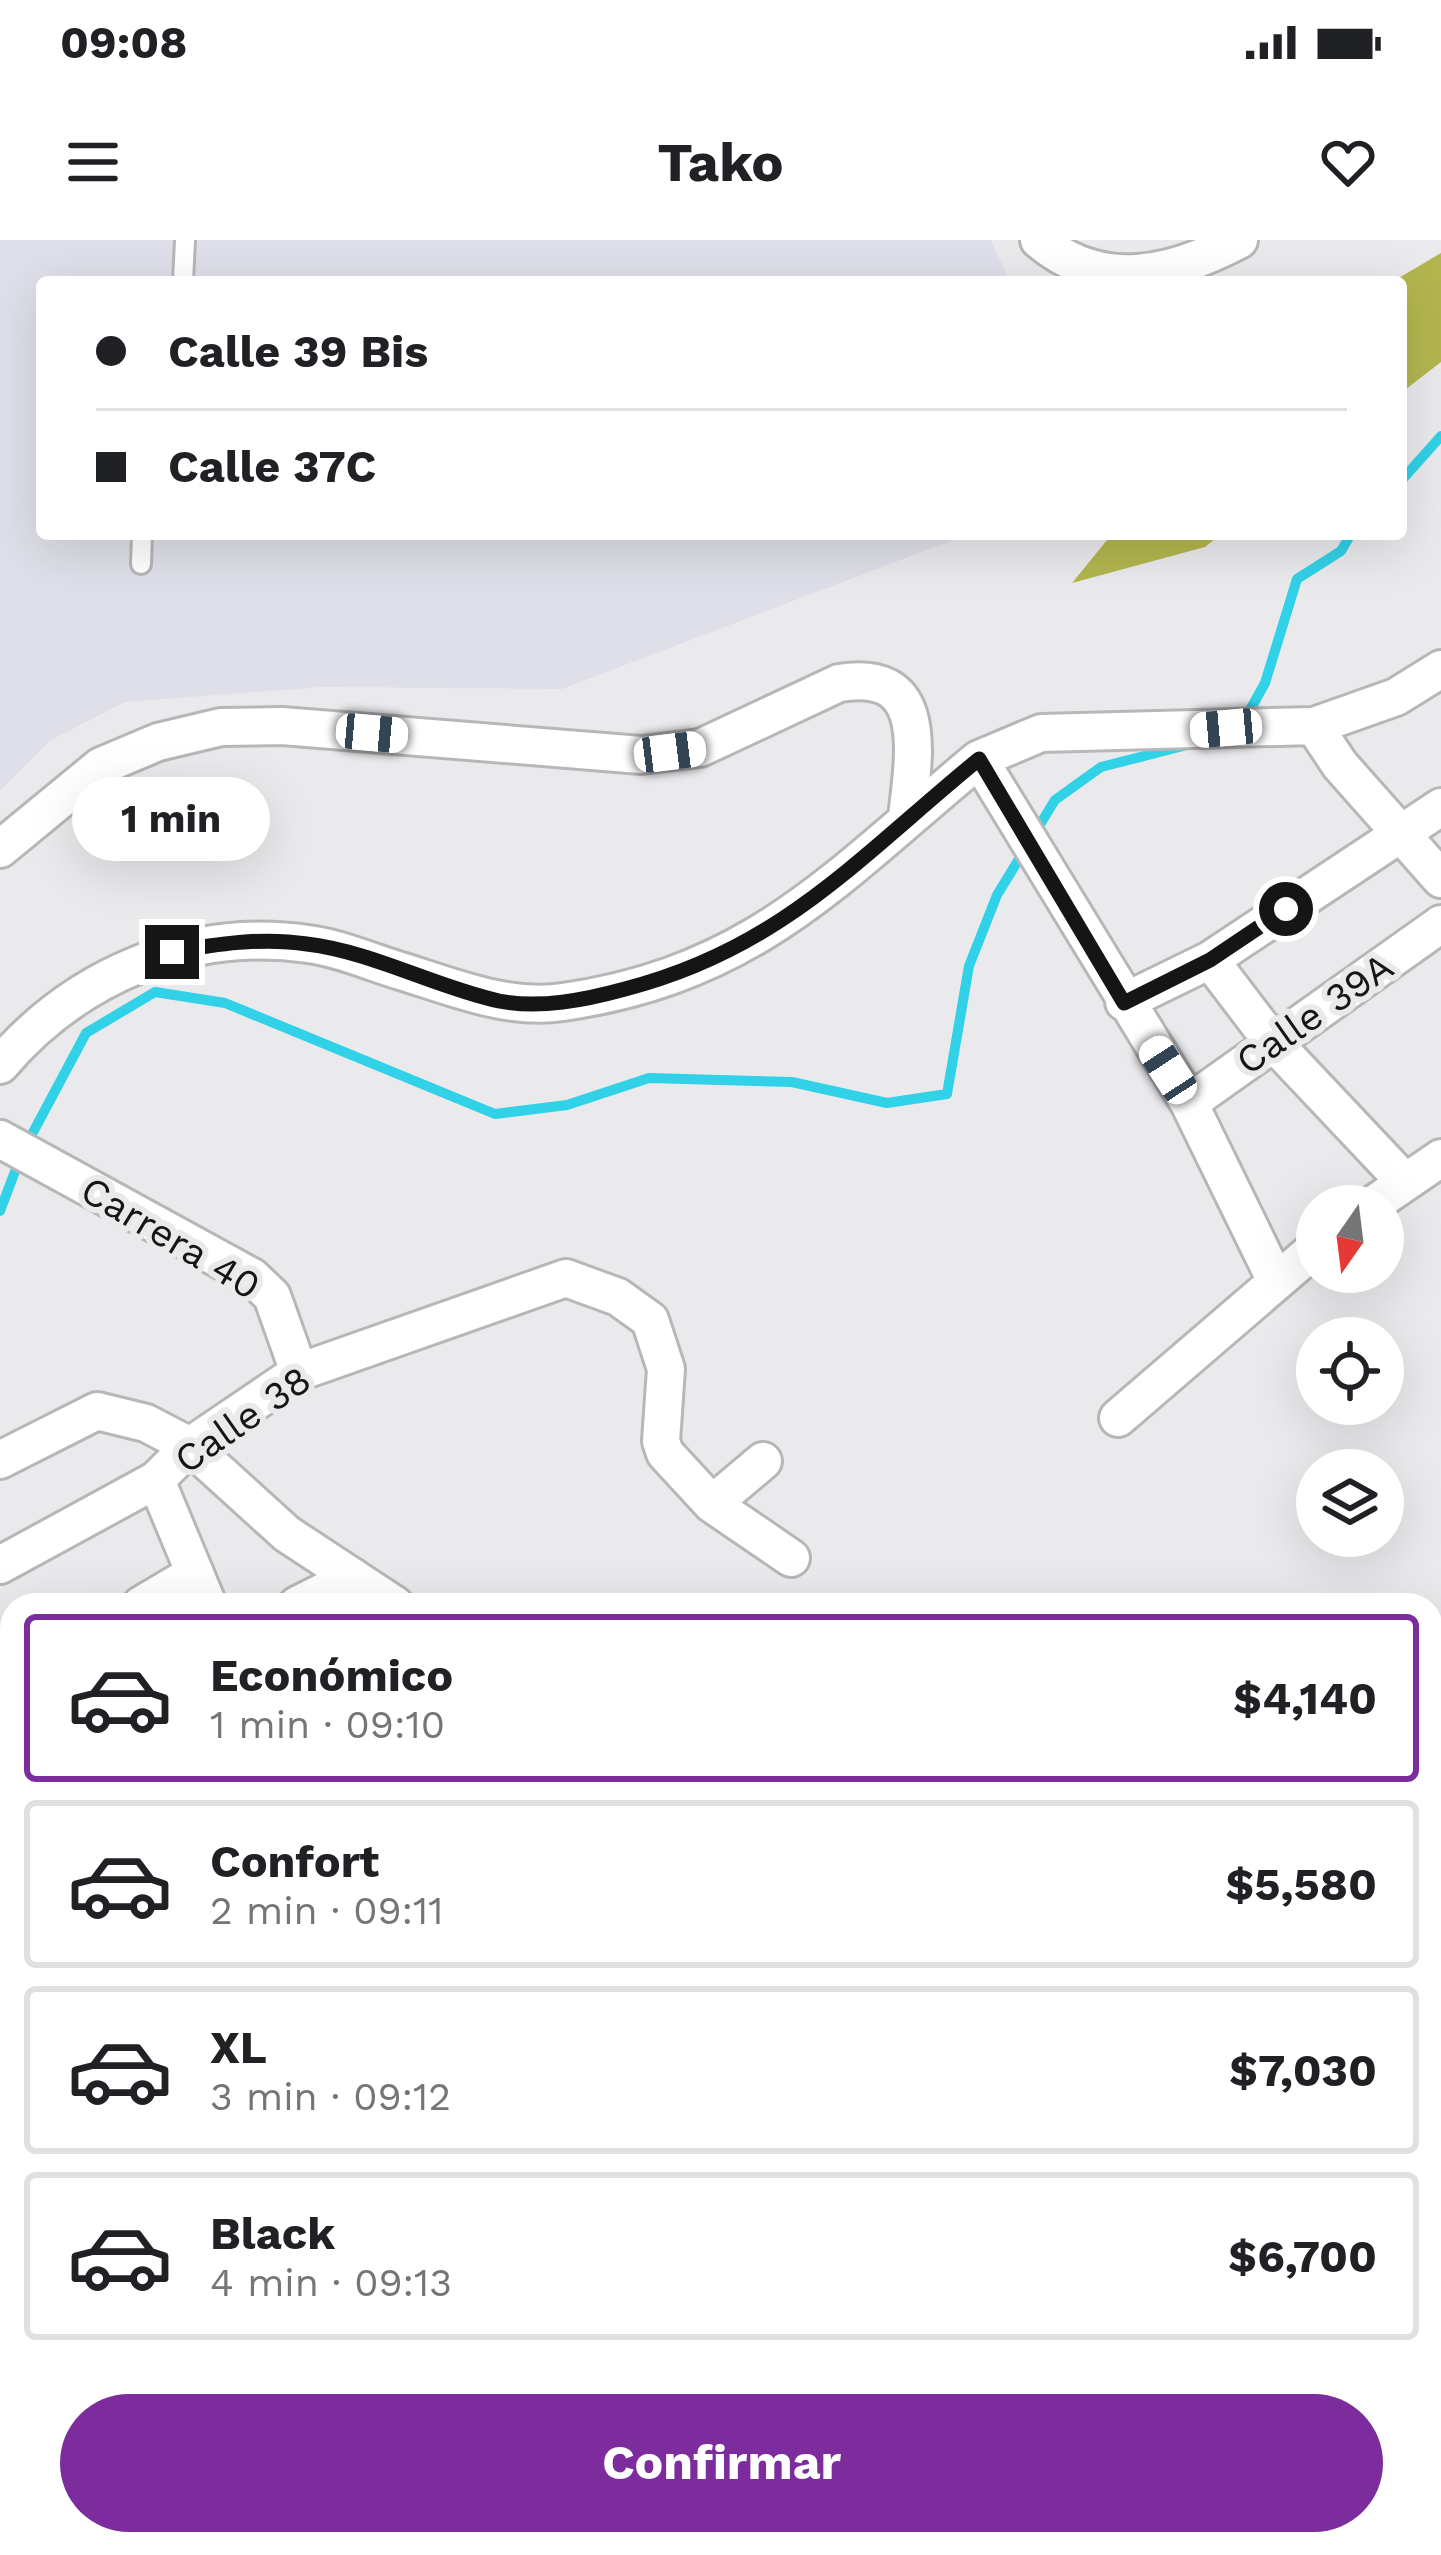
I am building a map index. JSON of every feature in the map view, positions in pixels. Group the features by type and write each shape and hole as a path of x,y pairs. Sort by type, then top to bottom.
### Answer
{"street":[{"path":"1039,240 1053,252 1100,273 1165,273 1239,240"},
{"path":"0,1065 31,1029 97,983 172,952 212,945 310,944 502,1002 556,1003 683,975 739,948 808,904 979,759 1041,733 1314,726 1396,697 1441,669"},
{"path":"0,848 101,766 158,742 221,727 282,726 641,755 700,748 839,683 857,680 892,691 913,721 907,818"},
{"path":"1314,726 1340,765 1441,880"},
{"path":"979,759 1189,1103 1275,1280"},
{"path":"1124,1003 1210,960 1441,807"},
{"name":"Calle 39A","path":"1189,1103 1271,1040 1441,924"},
{"path":"1210,960 1271,1040 1404,1181"},
{"name":"Carrera 40","path":"4,1141 252,1277 272,1296 299,1372"},
{"path":"1399,1185 1441,1159"},
{"path":"1118,1418 1296,1264"},
{"name":"Calle 38","path":"0,1564 156,1480 190,1446 299,1372 566,1278 618,1297 650,1320 666,1370 661,1441 665,1453 712,1504"},
{"path":"0,1460 97,1411 146,1423 190,1446 287,1534 377,1593"},
{"path":"764,1461 712,1504 790,1558"},
{"path":"156,1480 202,1589"},
{"path":"321,1593 353,1577"}],"lane":[{"path":"183,276 185,240"},
{"path":"141,564 142,540"}],"shaded area":[{"path":"0,240 991,240 1007,276 36,276 36,540 953,540 562,689 321,687 125,702 51,740 0,791"},
{"path":"1441,253 1441,362 1407,388 1407,276 1402,276"},
{"path":"1107,540 1214,540 1205,547 1072,583"}],"waterway":[{"path":"1407,474 1441,436"},
{"path":"1244,721 1265,683 1297,579 1341,551 1347,540"},
{"path":"0,1211 22,1153 86,1033 155,992 225,1003 495,1114 567,1105 649,1078 792,1082 887,1103 947,1094 969,966 997,895 1055,800 1101,767 1191,744"}],"route":[{"path":"172,952 260,941 310,944 502,1002 556,1003 601,996 683,975 767,931 846,874 979,759 1124,1003 1210,960 1286,909"}]}
